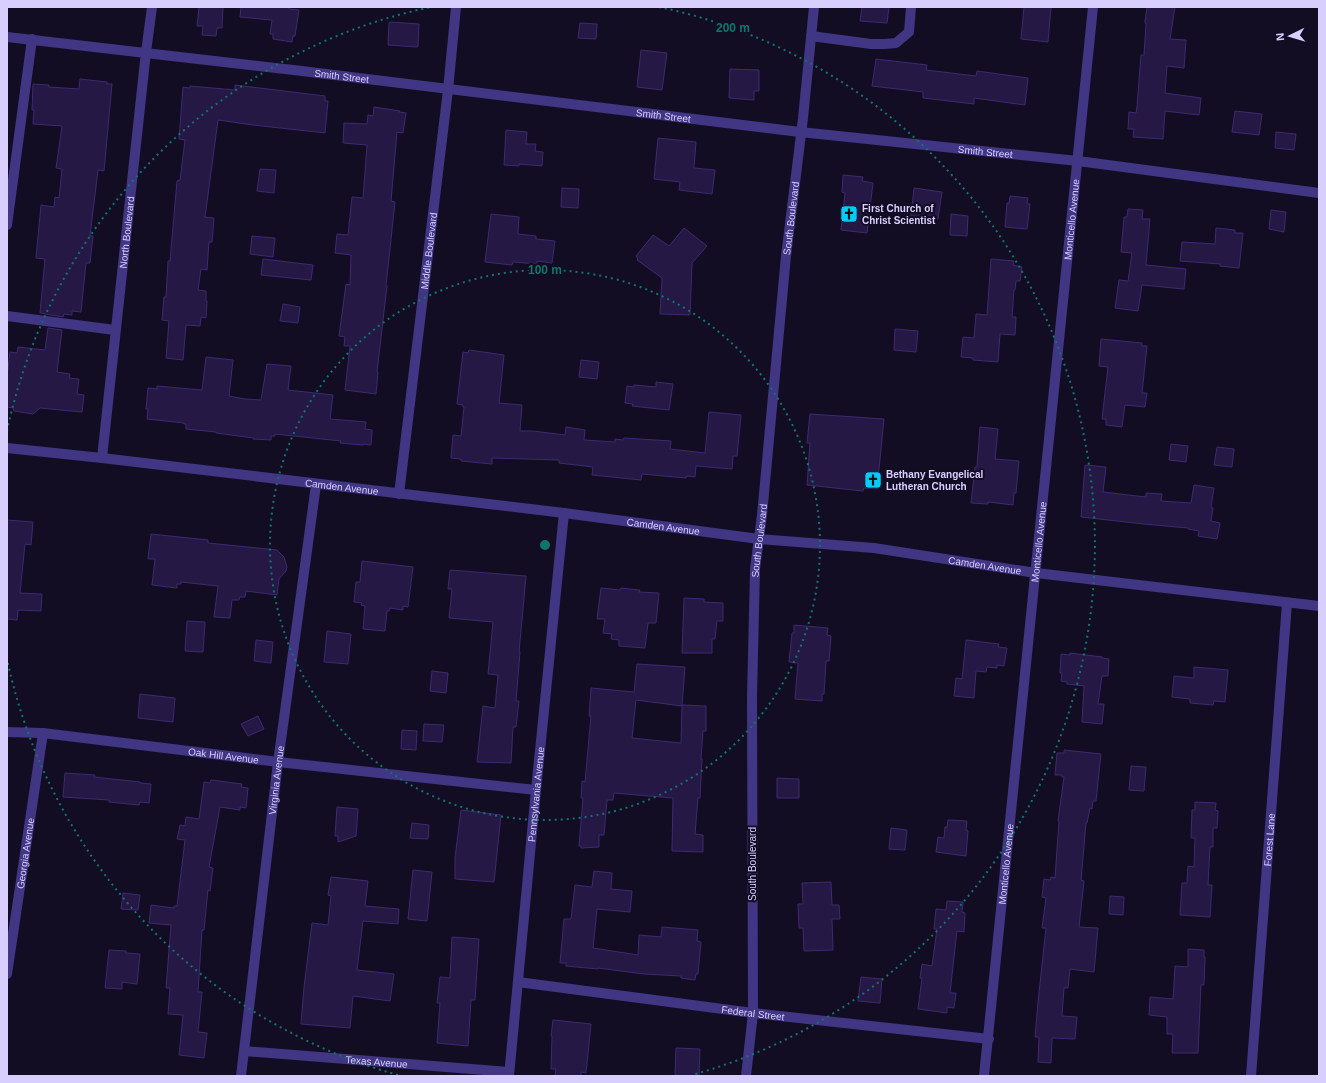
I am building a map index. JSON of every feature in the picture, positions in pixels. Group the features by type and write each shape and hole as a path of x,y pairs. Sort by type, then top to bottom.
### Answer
{"street":[{"name":"North Boulevard","path":"102,458 152,7"},
{"name":"Middle Boulevard","path":"399,494 448,90 456,7"},
{"name":"South Boulevard","path":"746,1076 753,1013 752,697 755,569 784,271 814,7"},
{"path":"811,36 871,44 896,43 909,32 911,7"},
{"name":"Monticello Avenue","path":"984,1076 989,1039 1093,7"},
{"name":"Smith Street","path":"7,37 146,52 800,132 1078,161 1319,193"},
{"path":"7,225 32,40"},
{"path":"7,316 115,330"},
{"name":"Camden Avenue","path":"7,448 564,513 758,539 874,548 1036,573 1319,606"},
{"name":"Virginia Avenue","path":"240,1076 278,762 316,485"},
{"name":"Pennsylvania Avenue","path":"509,1074 564,513"},
{"name":"Forest Lane","path":"1251,1076 1287,603"},
{"name":"Oak Hill Avenue","path":"7,732 43,733 278,762 536,790"},
{"name":"Georgia Avenue","path":"7,974 43,733"},
{"name":"Federal Street","path":"518,982 753,1013 989,1039"},
{"name":"Texas Avenue","path":"244,1051 509,1074"}],"building":[{"path":"199,7 223,7 222,28 217,28 216,36 202,35 203,26 197,26"},
{"path":"241,7 289,7 289,9 299,10 295,36 293,36 292,42 273,39 273,34 270,34 272,20 240,17"},
{"path":"862,7 889,7 887,23 860,21"},
{"path":"1024,7 1051,7 1048,42 1021,39"},
{"path":"1147,7 1175,7 1170,39 1186,40 1184,68 1167,66 1165,93 1201,98 1199,115 1165,111 1163,139 1133,137 1134,129 1128,129 1129,112 1136,113 1137,107 1141,55 1144,55"},
{"path":"390,22 419,24 418,46 388,45"},
{"path":"580,23 597,24 596,39 578,38"},
{"path":"641,50 667,53 662,90 637,87"},
{"path":"876,59 927,65 926,70 976,76 977,71 1028,78 1025,105 974,98 974,104 923,98 923,92 872,86"},
{"path":"730,69 759,70 759,91 754,91 754,100 729,98"},
{"path":"80,79 107,82 107,84 112,84 104,171 98,170 90,236 93,236 90,263 86,263 81,312 72,311 72,315 64,314 63,317 40,313 45,259 36,258 41,205 54,207 55,197 59,198 62,169 56,168 62,126 33,124 33,84 49,85 49,87 79,89"},
{"path":"235,85 325,96 325,101 328,101 325,133 218,120 205,217 214,218 212,242 209,242 207,270 201,269 198,290 206,291 206,318 201,317 200,326 186,325 183,360 166,358 169,321 162,320 164,297 166,297 168,261 170,261 177,181 180,180 185,140 179,139 183,87 190,88 190,86 235,90"},
{"path":"374,107 406,113 403,133 397,132 391,201 395,202 376,394 345,390 350,346 344,346 345,337 339,336 346,284 350,285 351,255 335,253 337,234 348,235 352,197 363,198 367,145 343,143 344,123 367,124 368,115 373,116"},
{"path":"1235,111 1262,114 1259,135 1232,132"},
{"path":"506,130 527,132 526,144 536,144 535,151 543,152 542,166 519,164 519,166 504,165"},
{"path":"1276,132 1296,134 1294,150 1275,148"},
{"path":"658,138 696,142 694,168 715,170 712,194 679,190 680,182 654,179"},
{"path":"260,169 276,170 274,193 257,191"},
{"path":"843,175 863,177 862,181 873,183 867,233 841,230 845,193 842,192"},
{"path":"562,188 579,189 578,208 561,207"},
{"path":"914,188 942,192 938,219 911,216"},
{"path":"1010,196 1028,198 1027,204 1030,204 1027,229 1005,227 1007,203 1009,203"},
{"path":"1128,209 1143,210 1142,219 1150,219 1146,265 1186,269 1184,289 1142,285 1138,311 1115,308 1119,280 1128,281 1132,253 1121,252 1124,217 1127,217"},
{"path":"1271,210 1286,212 1284,232 1269,229"},
{"path":"491,214 519,217 518,234 536,236 536,239 555,241 552,263 537,261 537,264 513,262 512,265 485,262"},
{"path":"951,214 968,216 967,236 950,235"},
{"path":"684,228 707,246 692,263 690,315 660,314 662,278 637,260 638,259 636,256 653,235 669,246"},
{"path":"1216,228 1235,230 1235,233 1243,233 1239,268 1220,266 1220,264 1180,261 1182,242 1215,244"},
{"path":"252,236 275,238 273,257 250,254"},
{"path":"263,259 313,265 311,280 261,275"},
{"path":"991,259 1014,261 1013,265 1022,267 1020,281 1016,281 1014,290 1012,317 1016,317 1015,335 1000,334 998,362 973,360 973,358 961,357 963,337 974,338 976,314 987,315"},
{"path":"283,304 300,307 298,323 280,321"},
{"path":"48,328 62,330 57,372 70,374 69,378 79,379 77,394 84,395 82,412 40,408 33,414 14,411 13,408 7,407 7,377 10,352 17,353 18,347 45,350"},
{"path":"895,329 918,331 916,352 894,350"},
{"path":"1101,339 1142,343 1142,346 1147,346 1142,393 1147,393 1145,407 1125,405 1122,427 1106,425 1106,419 1102,419 1108,367 1099,366"},
{"path":"469,350 504,355 499,403 522,405 520,431 565,435 566,427 585,430 584,440 615,442 615,439 623,440 624,438 671,441 670,449 705,453 709,412 741,415 737,456 733,456 732,469 696,466 695,477 687,476 686,478 642,474 641,480 592,475 593,467 559,463 559,460 492,458 492,464 461,461 461,459 451,458 453,435 461,436 464,407 463,405 457,404 463,352 468,353"},
{"path":"206,357 233,360 229,396 245,399 261,400 267,364 291,366 288,390 333,395 330,419 366,422 365,429 372,430 371,445 340,443 341,441 275,434 275,436 271,436 271,440 253,439 254,438 216,432 186,429 186,424 184,423 147,419 148,409 146,409 148,388 157,389 157,386 202,390"},
{"path":"581,360 599,362 597,379 579,377"},
{"path":"656,382 673,384 669,410 632,406 633,404 625,403 627,386 634,387 634,385 656,387"},
{"path":"810,414 884,419 877,489 864,488 863,491 807,485 810,443 807,443"},
{"path":"980,427 998,429 995,459 1019,461 1016,493 1014,493 1013,505 988,502 988,504 971,503 975,467 977,467"},
{"path":"1171,444 1188,446 1186,462 1169,460"},
{"path":"1217,447 1234,449 1232,467 1214,465"},
{"path":"1085,465 1106,467 1103,492 1146,497 1146,493 1162,494 1161,501 1191,503 1194,485 1214,488 1211,507 1213,508 1211,521 1220,523 1217,539 1198,536 1199,531 1188,528 1081,517"},
{"path":"7,520 33,522 31,545 25,544 20,593 42,594 41,611 18,610 17,620 7,619"},
{"path":"151,534 208,540 208,543 277,550 284,557 287,567 286,571 279,579 277,595 246,591 245,597 240,597 239,600 232,600 230,618 214,617 218,586 181,582 181,584 177,584 177,588 152,585 155,559 148,559"},
{"path":"362,561 413,567 408,607 403,606 403,610 390,608 389,611 387,611 385,631 363,629 365,606 361,605 362,603 354,602 356,582 360,582"},
{"path":"450,570 526,576 516,701 519,701 516,727 513,727 511,763 477,762 483,706 495,708 498,675 488,674 493,622 449,618 452,589 448,589"},
{"path":"601,588 620,590 621,588 640,590 639,592 659,593 656,623 648,623 645,648 619,646 619,640 611,639 612,634 603,633 605,619 597,619"},
{"path":"684,598 704,599 704,602 723,603 723,621 717,621 715,639 712,639 712,653 682,653"},
{"path":"187,621 205,622 203,652 185,651"},
{"path":"794,625 828,628 827,635 831,636 829,661 826,661 824,694 822,694 822,701 795,699 798,663 789,662"},
{"path":"327,631 351,634 348,664 324,662"},
{"path":"256,640 273,642 271,663 254,661"},
{"path":"966,640 999,644 998,647 1007,648 1004,666 997,665 997,668 987,667 986,672 976,671 974,698 954,696 956,678 962,679"},
{"path":"1070,653 1109,659 1108,676 1102,676 1098,704 1104,704 1102,724 1082,722 1084,686 1067,684 1067,682 1061,681 1061,654 1070,655"},
{"path":"637,664 685,667 682,705 706,706 706,731 703,731 700,798 698,798 695,834 703,835 703,852 672,851 673,798 614,793 613,800 607,800 604,835 599,835 599,847 581,848 581,846 579,846 583,798 581,798 582,781 585,782 591,716 589,716 591,688 634,692","holes":["636,700 682,706 681,743 632,738"]},
{"path":"1194,667 1228,670 1225,702 1214,701 1213,705 1190,703 1190,699 1172,697 1174,676 1194,678"},
{"path":"432,671 448,673 446,693 430,691"},
{"path":"140,694 175,698 173,722 138,718"},
{"path":"258,716 264,729 248,736 241,724"},
{"path":"424,724 444,725 442,742 423,741"},
{"path":"402,730 417,731 416,750 401,749"},
{"path":"1064,750 1101,754 1096,801 1093,801 1092,809 1090,808 1086,823 1081,880 1084,881 1079,927 1098,928 1094,972 1070,969 1068,988 1064,988 1062,1016 1077,1017 1075,1039 1052,1038 1051,1063 1038,1062 1039,1037 1035,1037 1046,928 1042,928 1046,898 1042,897 1044,879 1050,880 1051,877 1055,878 1058,821 1064,777 1062,777 1062,775 1055,775 1057,753 1064,753"},
{"path":"1131,766 1146,767 1144,791 1129,790"},
{"path":"65,773 95,775 94,777 151,784 149,803 140,802 139,805 109,802 109,800 63,797"},
{"path":"777,778 799,779 799,798 777,798"},
{"path":"211,780 242,784 241,787 248,788 246,808 240,807 240,810 220,807 209,867 213,868 210,891 208,890 204,930 202,930 198,992 202,992 198,1032 207,1033 204,1058 179,1055 183,1015 168,1014 170,988 166,988 171,925 149,923 151,905 174,908 174,906 177,906 185,840 177,839 180,825 185,826 186,817 199,819 204,782 210,783"},
{"path":"1195,802 1216,803 1215,810 1218,811 1217,828 1213,828 1213,847 1210,847 1208,885 1212,885 1210,917 1180,915 1182,883 1187,883 1188,866 1194,867 1195,838 1191,838 1192,810 1195,810"},
{"path":"337,807 358,809 356,836 338,842 338,836 335,836"},
{"path":"461,810 501,815 494,882 455,879 455,858"},
{"path":"948,820 967,821 966,830 968,831 966,856 936,852 938,837 944,838 945,827 947,827"},
{"path":"412,823 429,825 428,839 410,838"},
{"path":"891,828 907,830 905,850 889,849"},
{"path":"413,870 432,872 427,921 408,919"},
{"path":"594,871 612,873 611,889 632,891 630,912 597,909 593,948 638,955 639,935 661,937 662,927 698,930 697,941 701,942 698,974 696,974 695,980 681,978 681,976 644,974 598,968 566,966 566,963 560,963 564,919 571,919 575,885 592,887"},
{"path":"331,877 368,881 365,906 399,909 398,924 363,921 357,970 394,974 390,1001 353,996 350,1028 301,1024 312,923 328,925 331,896 328,895"},
{"path":"831,882 832,905 839,905 840,919 832,919 833,950 804,951 803,928 799,928 798,904 803,904 802,883"},
{"path":"123,893 140,895 138,910 121,909"},
{"path":"1110,896 1124,897 1123,915 1109,914"},
{"path":"947,901 963,902 962,912 965,913 964,932 957,931 950,993 956,993 954,1008 947,1007 947,1013 918,1009 922,978 920,978 922,964 932,966 937,929 934,929 936,909 946,910"},
{"path":"452,937 479,939 475,1000 471,1000 468,1046 437,1043 440,1003 437,1003 440,977 450,978"},
{"path":"1188,949 1204,950 1205,957 1204,985 1201,985 1198,1053 1172,1053 1173,1034 1167,1034 1167,1017 1149,1015 1150,997 1173,999 1175,966 1188,967"},
{"path":"109,950 140,954 137,984 122,982 122,989 105,988"},
{"path":"861,977 882,979 880,1003 858,1001"},
{"path":"553,1020 591,1024 586,1073 581,1072 581,1076 555,1076 556,1069 551,1069 551,1036"},
{"path":"676,1048 700,1049 699,1076 675,1076"}],"place":[{"name":"First Church of Christ Scientist","path":"849,214"},
{"name":"Bethany Evangelical Lutheran Church","path":"873,480"}]}
